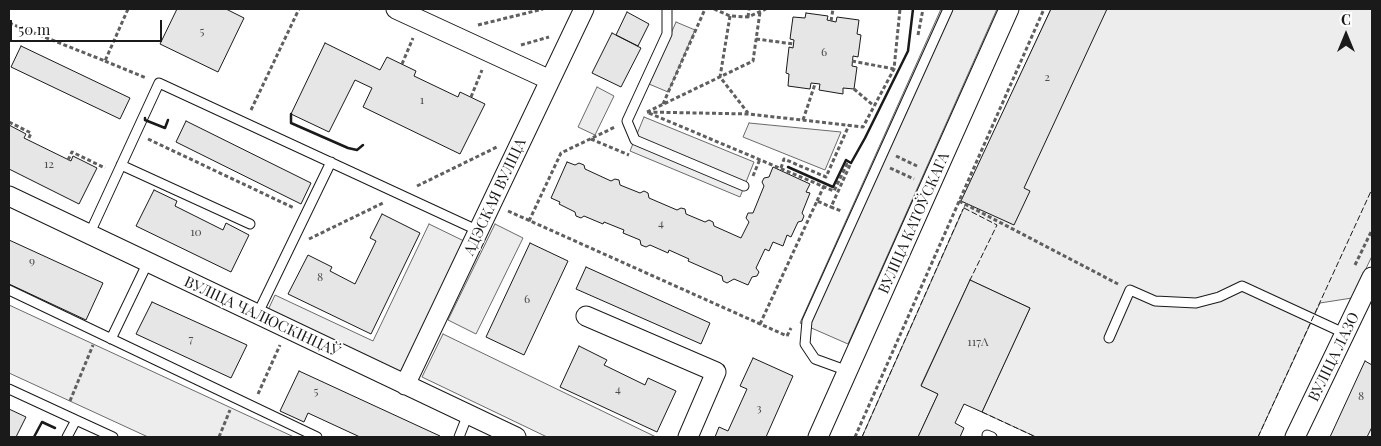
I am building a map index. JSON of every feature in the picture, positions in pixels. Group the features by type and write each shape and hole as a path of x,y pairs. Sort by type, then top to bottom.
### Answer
{"street":[{"path":"396,9 448,33 488,59 550,80"},
{"name":"АДЭСКАЯ ВУЛІЦА","path":"405,385 584,9"},
{"name":"ВУЛІЦА КАТОЎСКАГА","path":"818,437 1009,9"},
{"name":"ВУЛІЦА ЧАЛЮСКІНЦАЎ","path":"9,196 516,437"},
{"name":"ВУЛІЦА ЛАЗО","path":"1295,437 1372,277"},
{"path":"586,316 716,372 688,437"}],"lane":[{"path":"666,9 667,34 627,121 635,140 744,186"},
{"path":"848,371 815,359 805,344 807,321 948,9"},
{"path":"89,235 159,83 478,230"},
{"path":"257,314 331,162"},
{"path":"119,170 250,224"},
{"path":"110,339 148,262"},
{"path":"1109,338 1130,290 1154,301 1196,303 1219,297 1242,286 1346,334"},
{"path":"9,290 318,437"},
{"path":"9,389 113,437"},
{"path":"459,437 468,414"},
{"path":"68,437 76,420"}],"path":[{"path":"105,61 128,9"},
{"path":"245,123 299,9"},
{"path":"448,33 543,9"},
{"path":"663,104 705,9"},
{"path":"714,9 730,16 748,17 766,9"},
{"path":"748,17 749,9"},
{"path":"831,21 833,9"},
{"path":"831,207 850,165 847,164 834,191 646,112 748,114 863,126 894,69 900,9"},
{"path":"917,43 923,9"},
{"path":"855,437 1044,9"},
{"path":"730,16 720,77 748,114"},
{"path":"9,23 159,83"},
{"path":"471,97 488,59 573,31"},
{"path":"402,64 416,33"},
{"path":"756,39 794,44"},
{"path":"852,61 894,69"},
{"path":"803,120 815,84"},
{"path":"854,90 874,106"},
{"path":"9,122 31,133 28,140"},
{"path":"781,168 784,159 826,177 849,125"},
{"path":"136,133 306,213"},
{"path":"884,150 926,170"},
{"path":"68,160 72,152 119,170"},
{"path":"878,163 920,182"},
{"path":"760,324 824,186"},
{"path":"818,201 843,212"},
{"path":"959,201 1130,290"},
{"path":"491,204 805,344"},
{"path":"252,406 287,329"},
{"path":"67,407 97,337"},
{"path":"219,437 236,398"}],"shaded area":[{"path":"941,9 997,9 848,344 800,323"},
{"path":"1051,9 1372,9 1372,256 1352,298 1320,303 1258,437 1036,437 982,412 1030,308 970,280 921,385 938,394 918,437 862,437 966,203 962,201"},
{"path":"676,22 695,30 668,92 649,84"},
{"path":"597,87 614,96 595,135 578,127"},
{"path":"644,117 754,162 740,197 630,151"},
{"path":"749,123 841,132 825,170 743,137"},
{"path":"429,224 464,241 401,373 268,310 275,295 373,341"},
{"path":"495,224 523,238 476,334 448,320"},
{"path":"9,305 294,437 148,437 9,373"},
{"path":"443,334 656,437 547,437 422,377"}],"building":[{"path":"177,9 226,9 244,18 218,72 160,44"},
{"path":"1051,9 1107,9 1024,188 1030,191 1014,225 961,201"},
{"path":"627,12 649,24 638,46 616,35"},
{"path":"806,13 828,16 827,20 836,22 837,17 859,20 857,34 861,35 858,57 853,56 852,66 857,67 854,89 843,88 843,94 819,90 820,84 811,83 810,89 788,86 789,74 786,73 789,47 793,48 794,40 790,39 793,17 805,18"},
{"path":"612,33 641,48 621,87 592,73"},
{"path":"325,43 380,70 387,57 416,71 414,76 458,97 460,92 485,104 460,154 363,107 372,88 355,80 329,132 291,114"},
{"path":"21,46 130,98 120,119 11,67"},
{"path":"186,121 311,183 301,204 176,142"},
{"path":"9,125 26,134 24,138 71,161 73,156 97,168 79,204 9,169"},
{"path":"567,162 575,165 579,163 584,165 585,169 611,181 619,180 620,185 640,193 644,191 648,193 649,198 677,210 685,209 686,214 705,222 709,220 713,222 714,226 741,238 749,222 746,218 748,213 753,213 764,186 762,182 764,178 769,177 773,167 810,184 806,192 810,193 802,213 804,216 802,221 798,222 791,237 787,235 783,246 773,242 769,251 765,249 756,268 759,272 757,276 752,277 748,285 734,279 727,283 723,281 722,276 688,261 689,259 669,250 668,253 650,245 646,247 641,245 640,240 623,233 624,230 584,216 581,218 576,216 575,212 551,198"},
{"path":"154,190 177,201 175,206 223,230 226,223 249,235 231,272 136,226"},
{"path":"382,214 420,233 371,334 288,294 308,255 332,267 330,271 355,284 376,241 370,238"},
{"path":"9,240 103,283 86,320 9,284"},
{"path":"530,243 568,261 524,355 486,337"},
{"path":"586,267 710,323 701,344 576,289"},
{"path":"970,280 1030,308 982,412 964,404 955,423 964,428 960,437 918,437 938,394 921,386"},
{"path":"152,302 247,345 231,378 136,334"},
{"path":"579,346 607,360 604,365 645,385 648,378 676,391 657,432 560,387"},
{"path":"753,358 793,376 766,437 715,437 719,427 728,431 747,389 740,386"},
{"path":"1365,361 1372,365 1372,427 1367,437 1330,437"},
{"path":"299,371 440,436 360,437 308,413 304,422 280,411"},
{"path":"9,409 26,417 16,437 9,437"}],"fence":[{"path":"1258,437 1372,189"},
{"path":"964,208 997,225 970,280"},
{"path":"862,437 963,209"},
{"path":"982,412 1036,437"}],"wall":[{"path":"788,167 833,187 846,160 851,163 865,138 908,51 913,9"},
{"path":"291,114 291,123 348,148 357,150 363,145"},
{"path":"145,118 145,120 165,128 168,120"},
{"path":"34,437 42,422 55,428"}]}
